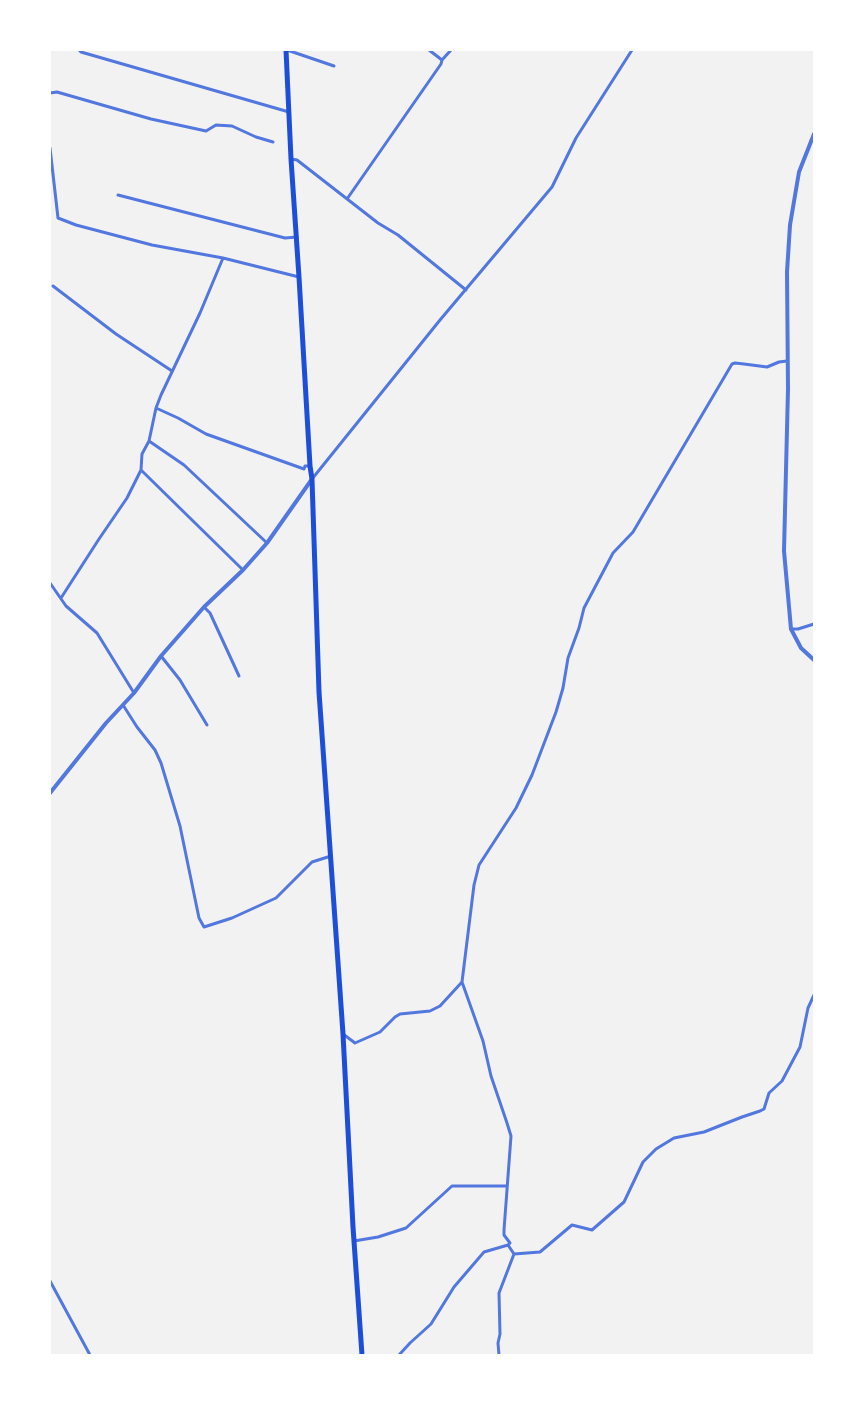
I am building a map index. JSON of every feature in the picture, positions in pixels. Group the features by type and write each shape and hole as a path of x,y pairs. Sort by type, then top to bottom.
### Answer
{"highway":[{"path":"286,50 291,159 312,479 320,692 362,1355"}],"street":[{"path":"80,50 81,52 289,112"},
{"path":"286,50 334,66"},
{"path":"429,50 442,60"},
{"path":"347,200 442,60 451,50"},
{"path":"50,793 106,723 134,693 161,656 204,607 242,570 267,542 312,479 440,320 552,187 576,138 632,50"},
{"path":"50,93 57,92 142,117 206,131 216,124 232,126 256,137 273,142"},
{"path":"814,135 799,172 790,225 787,272 788,389 784,551 791,629 801,648 814,660"},
{"path":"50,148 58,218 76,225 152,245 223,258 299,277"},
{"path":"291,159 297,160 347,200 398,235 466,290"},
{"path":"118,195 285,238 297,237"},
{"path":"61,598 127,498 141,470 142,454 149,441 156,408 223,258"},
{"path":"53,286 116,334 172,371"},
{"path":"514,1254 508,1245 510,1243 504,1235 511,1136 508,1122 491,1076 476,1019 462,982 474,885 480,865 516,808 544,744 561,696 568,658 584,608 613,553 633,532 732,364 767,367 787,361"},
{"path":"156,408 206,434 304,469 304,466 310,466"},
{"path":"149,441 184,465 267,542"},
{"path":"141,470 242,570"},
{"path":"50,583 66,606 97,633 134,693"},
{"path":"204,607 210,613 239,676"},
{"path":"791,629 814,624"},
{"path":"161,656 180,680 207,725"},
{"path":"123,705 137,727 156,750 161,763 180,826 199,918 204,927 232,918 276,898 312,862 331,856"},
{"path":"343,1034 355,1043 380,1032 400,1014 430,1011 440,1006 462,982"},
{"path":"514,1254 540,1252 572,1225 592,1230 624,1202 643,1162 656,1149 674,1138 704,1132 764,1109 769,1093 782,1081 800,1047 808,1008 814,995"},
{"path":"354,1241 378,1237 406,1228 452,1186 506,1186"},
{"path":"399,1355 430,1324 454,1287 484,1252 508,1245"},
{"path":"499,1355 499,1294 514,1254"},
{"path":"50,1281 90,1355"}]}
